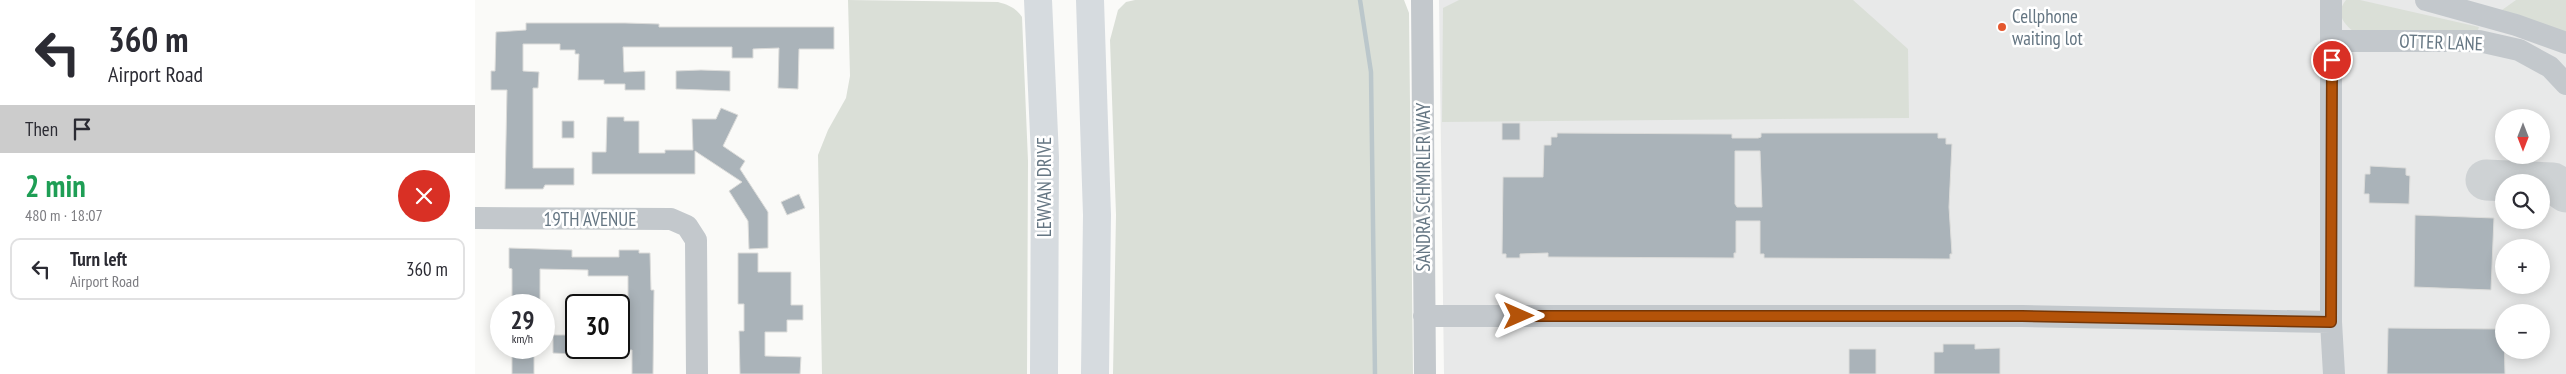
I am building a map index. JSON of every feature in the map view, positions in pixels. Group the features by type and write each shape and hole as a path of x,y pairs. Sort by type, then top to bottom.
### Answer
{"main road":[{"name":"LEWVAN DRIVE","path":"1039,0 1044,147 1044,374"},
{"path":"1090,0 1097,206 1095,374"}],"street":[{"name":"SANDRA SCHMIRLER WAY","path":"1421,0 1425,374"},
{"path":"2331,0 2333,41 2331,322 2334,374"},
{"path":"2426,0 2516,25 2566,43"},
{"name":"OTTER LANE","path":"2333,41 2479,41 2519,50 2550,67 2566,84"},
{"name":"19TH AVENUE","path":"475,218 671,219 687,226 696,240 697,374"},
{"path":"1424,316 2022,316 2331,322"}],"shaded area":[{"path":"848,0 998,2 1012,7 1022,17 1028,161 1027,374 822,374 818,155 828,130 846,98 850,76"},
{"path":"1135,0 1404,0 1409,13 1413,374 1113,374 1116,215 1110,40 1118,10 1126,2"},
{"path":"1439,0 2566,0 2566,374 1444,374"},
{"path":"1459,0 1853,0 1908,49 1909,118 1442,122 1443,8"},
{"path":"2346,0 2360,0 2479,27 2477,33 2353,31 2343,21 2341,13"},
{"path":"2516,0 2566,0 2566,32 2502,10"}],"building":[{"path":"526,23 659,24 659,27 834,27 834,49 799,49 798,89 778,88 779,48 753,49 753,58 732,58 732,47 623,47 624,72 645,71 645,90 625,90 625,84 604,84 604,80 578,80 579,54 575,54 575,50 560,50 560,44 523,44 523,71 539,72 538,88 533,88 533,168 574,168 574,185 545,185 543,189 505,189 507,90 491,90 491,71 495,71 496,32 526,30"},
{"path":"676,71 730,71 730,91 676,89"},
{"path":"721,108 738,115 723,146 745,161 740,169 768,212 768,248 749,249 748,221 729,191 742,182 695,151 695,174 592,174 592,152 606,152 607,117 624,117 624,121 639,121 639,153 665,153 665,150 693,150 692,119 716,119"},
{"path":"562,121 574,121 574,138 562,138"},
{"path":"1502,123 1520,123 1520,140 1502,140"},
{"path":"1557,133 1732,134 1732,138 1758,138 1761,137 1761,133 1938,133 1938,138 1946,138 1946,144 1952,144 1949,207 1952,254 1950,254 1950,259 1764,258 1764,254 1760,254 1760,221 1736,221 1736,253 1734,253 1734,258 1548,257 1548,253 1520,254 1520,258 1506,258 1506,254 1502,254 1503,177 1543,177 1544,145 1551,145 1551,137 1557,137","holes":["1735,151 1760,151 1762,207 1737,207 1735,204"]},
{"path":"2370,166 2406,168 2406,175 2410,176 2409,204 2369,203 2369,194 2364,194 2365,174 2370,174"},
{"path":"799,194 805,208 787,215 781,202"},
{"path":"2415,215 2494,218 2491,290 2414,287"},
{"path":"509,248 572,250 572,257 619,257 619,250 639,250 639,253 650,253 651,290 654,290 653,374 632,374 628,276 588,276 588,270 540,269 540,294 512,294 512,269 509,268"},
{"path":"738,253 758,253 758,272 791,272 791,305 803,305 803,320 787,320 787,332 765,332 765,356 801,357 800,374 740,374 739,331 744,331 744,304 738,304"},
{"path":"2388,328 2495,329 2495,359 2505,359 2505,374 2387,374"},
{"path":"555,335 565,335 565,354 555,353"},
{"path":"1943,344 1975,344 1975,349 2000,348 2000,374 1934,374 1934,352 1943,352"},
{"path":"1849,349 1876,349 1876,374 1849,374"},
{"path":"512,359 534,359 534,374 512,374"}],"waterway":[{"path":"1360,0 1371,72 1375,374"}],"taxiway":[{"path":"2486,180 2553,183 2566,192"}],"place":[{"name":"Cellphone waiting lot","path":"2002,27"}],"route":[{"path":"1519,316 2022,316 2331,322 2332,60"}]}
